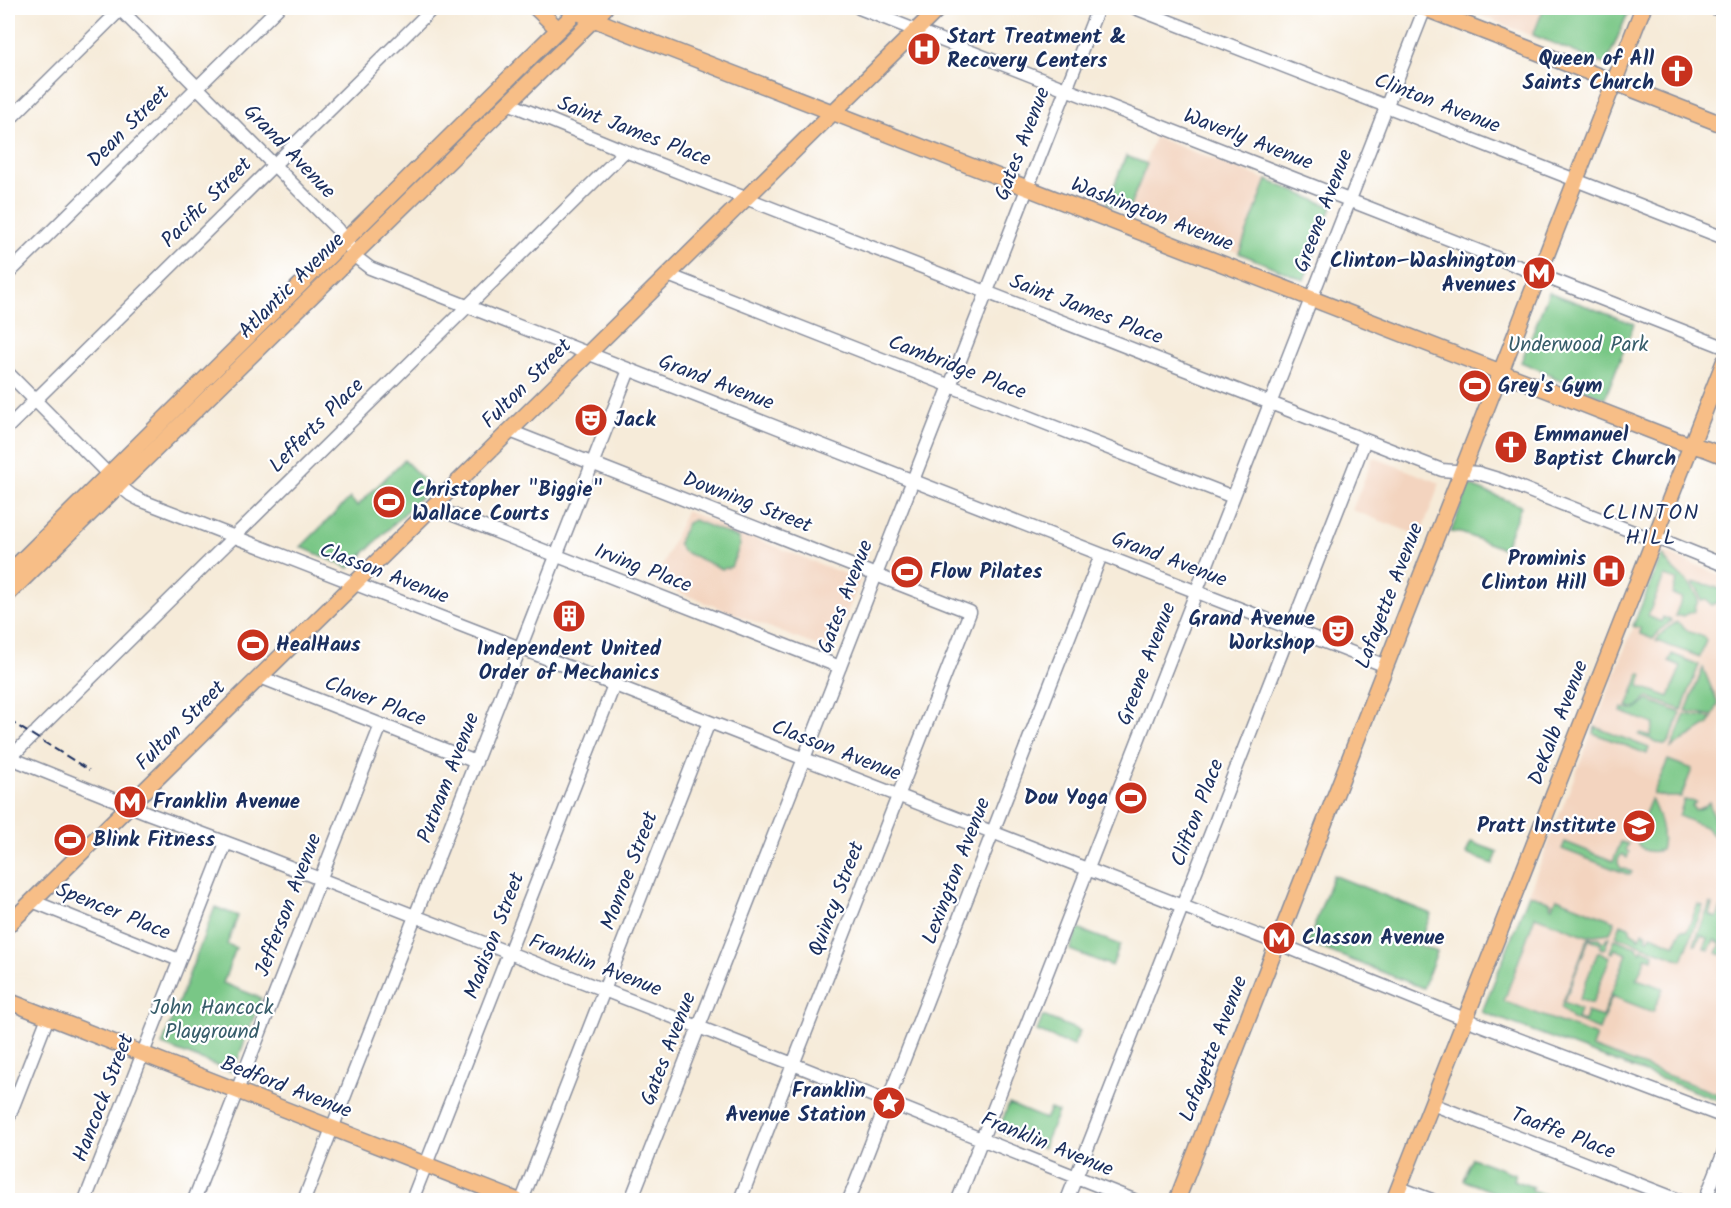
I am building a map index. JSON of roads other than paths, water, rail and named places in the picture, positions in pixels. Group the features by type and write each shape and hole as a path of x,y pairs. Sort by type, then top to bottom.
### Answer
{"main road":[{"path":"536,8 558,29"},
{"name":"Atlantic Avenue","path":"8,594 605,8"},
{"name":"Fulton Street","path":"8,925 939,8"},
{"path":"1425,8 1724,124"},
{"name":"Lafayette Avenue","path":"1177,1200 1643,8"},
{"name":"Atlantic Avenue","path":"8,574 558,29 574,9"},
{"name":"Washington Avenue","path":"574,9 832,113 1500,373 1678,441 1724,456"},
{"name":"DeKalb Avenue","path":"1397,1194 1724,362"},
{"name":"Bedford Avenue","path":"8,1001 516,1200"}],"street":[{"name":"Grand Avenue","path":"121,8 337,229 354,254 370,268 1386,666"},
{"path":"8,121 121,8"},
{"name":"Dean Street","path":"8,274 278,8"},
{"name":"Pacific Street","path":"8,427 433,8"},
{"name":"Waverly Avenue","path":"859,8 1724,347"},
{"name":"Gates Avenue","path":"631,1200 1098,8"},
{"name":"Clinton Avenue","path":"1135,8 1724,238"},
{"name":"Greene Avenue","path":"958,1200 1425,8"},
{"path":"1714,8 1724,11"},
{"name":"Saint James Place","path":"508,103 625,151 1442,470 1478,473 1501,480 1724,565"},
{"name":"Lefferts Place","path":"8,757 625,151"},
{"name":"Cambridge Place","path":"668,275 1233,497"},
{"name":"Putnam Avenue","path":"304,1200 629,370"},
{"name":"Classon Avenue","path":"8,373 120,486 140,500 1466,1019 1724,1117"},
{"name":"Downing Street","path":"510,431 970,612"},
{"name":"Clifton Place","path":"1067,1200 1365,440"},
{"name":"Irving Place","path":"433,507 840,667"},
{"name":"Lexington Avenue","path":"849,1200 1101,555"},
{"name":"Quincy Street","path":"740,1200 970,612"},
{"name":"Claver Place","path":"260,677 476,762"},
{"name":"Madison Street","path":"412,1200 614,685"},
{"name":"Monroe Street","path":"522,1200 709,722"},
{"name":"Jefferson Avenue","path":"194,1200 381,725"},
{"name":"Franklin Avenue","path":"8,757 888,1101 1134,1200"},
{"name":"Hancock Street","path":"85,1200 226,843"},
{"name":"Spencer Place","path":"32,901 179,960"},
{"path":"8,1119 48,1017"},
{"name":"Taaffe Place","path":"1432,1104 1679,1200"},
{"path":"1705,1200 1724,1152"},
{"path":"1397,1194 1432,1200"}],"railway":[{"path":"8,720 89,770"}],"place":[{"name":"Start Treatment & Recovery Centers","path":"924,49"},
{"name":"Queen of All Saints Church","path":"1677,71"},
{"name":"Clinton–Washington Avenues","path":"1539,273"},
{"name":"Grey's Gym","path":"1475,386"},
{"name":"Jack","path":"591,420"},
{"name":"Emmanuel Baptist Church","path":"1511,447"},
{"name":"Christopher \"Biggie\" Wallace Courts","path":"389,502"},
{"name":"Prominis Clinton Hill","path":"1609,571"},
{"name":"Flow Pilates","path":"907,572"},
{"name":"Independent United Order of Mechanics","path":"569,616"},
{"name":"Grand Avenue Workshop","path":"1338,631"},
{"name":"HealHaus","path":"253,645"},
{"name":"Dou Yoga","path":"1131,798"},
{"name":"Franklin Avenue","path":"130,802"},
{"name":"Pratt Institute","path":"1639,826"},
{"name":"Blink Fitness","path":"70,840"},
{"name":"Classon Avenue","path":"1279,938"},
{"name":"Franklin Avenue Station","path":"889,1103"}],"district":[{"name":"CLINTON HILL","path":"1651,526"}],"park label":[{"name":"Underwood Park","path":"1578,345"},
{"name":"John Hancock Playground","path":"212,1020"}]}
